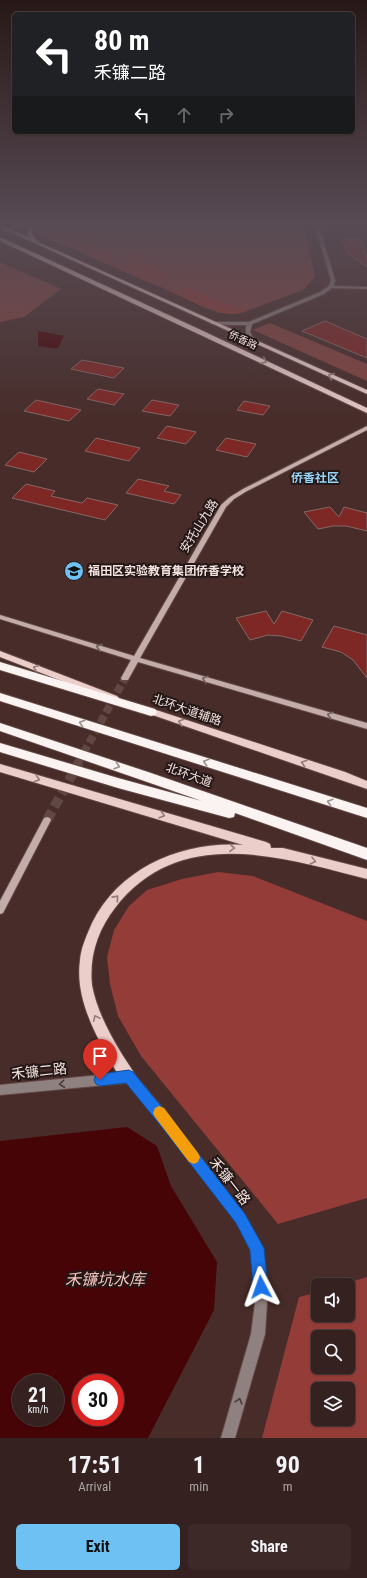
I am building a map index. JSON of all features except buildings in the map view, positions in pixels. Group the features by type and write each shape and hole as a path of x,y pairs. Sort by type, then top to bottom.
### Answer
{"highway":[{"path":"0,666 151,712"},
{"name":"北环大道","path":"0,697 367,813"},
{"name":"北环大道","path":"0,727 147,776 367,854"},
{"path":"0,747 118,783 306,833"}],"main road":[{"name":"侨香路","path":"111,290 201,332 257,343 367,392"},
{"name":"侨香路","path":"141,290 215,324 230,338 367,411"},
{"path":"201,332 215,324"},
{"name":"北环大道辅路","path":"0,654 151,712 367,785"},
{"path":"0,768 215,831 289,855 367,874"},
{"path":"129,1076 104,1034 90,1005 86,982 87,957 90,939 98,922 110,905 123,890 139,877 175,857 198,851 229,848 289,855"}],"street":[{"path":"215,324 250,323 322,294 327,290"},
{"path":"250,323 247,328 248,333 257,343"},
{"name":"安托山九路","path":"125,678 223,506 245,490 367,428"},
{"path":"0,617 136,659 367,726"},
{"path":"0,910 46,820"},
{"name":"禾镰二路","path":"0,1090 129,1076"},
{"name":"禾镰一路","path":"129,1076 241,1219 256,1248 260,1272 261,1303 258,1334 228,1438"}],"shaded area":[{"path":"0,290 60,290 24,317 0,322"},
{"path":"167,290 303,290 241,313 220,313"},
{"path":"177,290 194,290 245,312 226,314 217,312 171,292"},
{"path":"270,323 367,364 367,381 253,330"},
{"path":"218,872 253,876 367,921 367,1198 278,1224 141,1056 118,1016 110,984 107,957 114,930 129,906 147,890 182,879"},
{"path":"367,1277 367,1438 262,1438 299,1297 311,1294 311,1322 355,1322 355,1281"}],"water":[{"path":"38,331 64,336 58,348 38,346"},
{"name":"禾镰坑水库","path":"127,1127 157,1146 171,1186 217,1262 214,1310 148,1438 0,1438 0,1141"}],"tunnel":[{"path":"78,763 125,678"},
{"path":"47,820 79,762"}],"slow traffic":[{"path":"159,1113 194,1157"}],"place":[{"name":"福田区实验教育集团侨香学校","path":"74,571"}],"district":[{"name":"侨香社区","path":"315,478"}],"route":[{"path":"100,1080 129,1076 170,1126 241,1219 256,1248 261,1287"}]}
